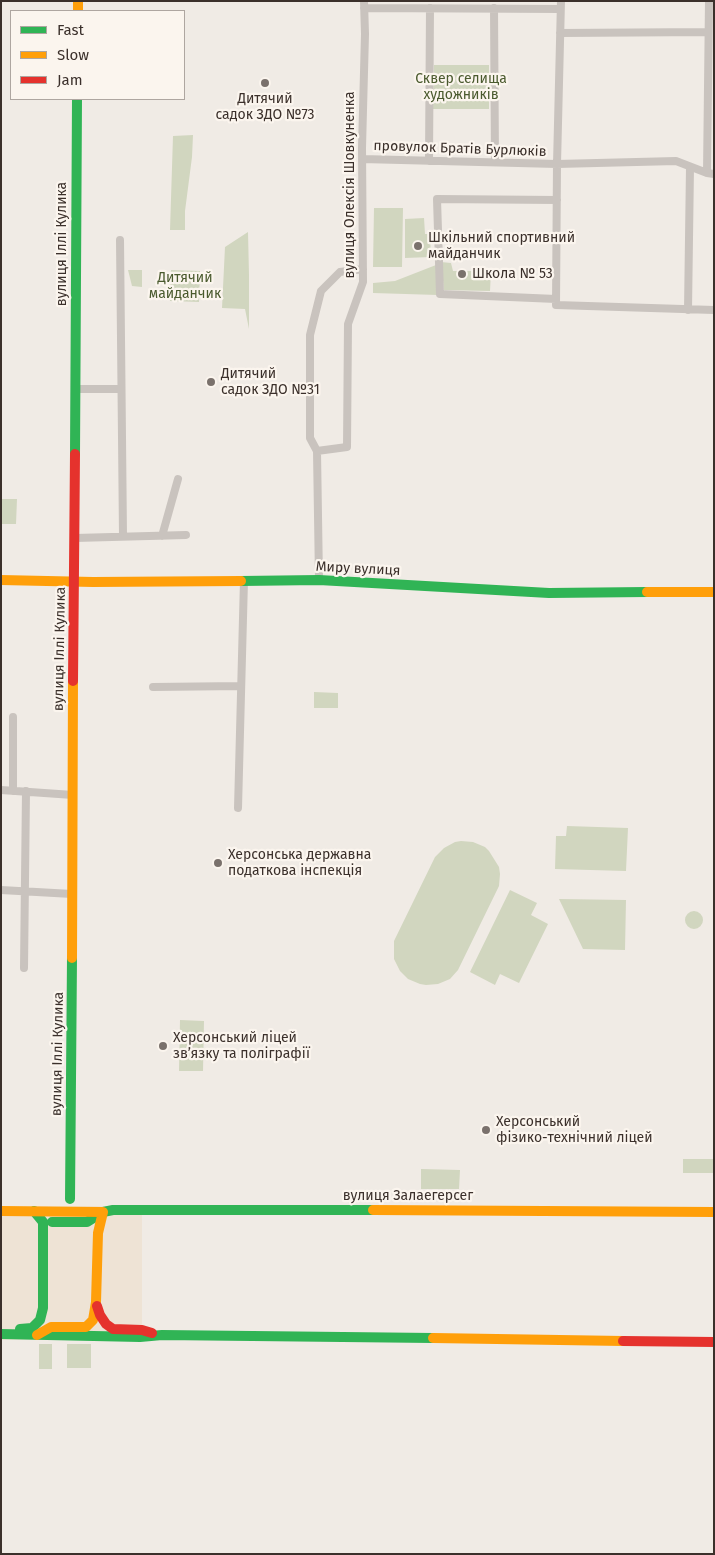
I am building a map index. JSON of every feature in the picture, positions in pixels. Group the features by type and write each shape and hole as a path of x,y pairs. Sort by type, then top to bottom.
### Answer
{"street":[{"path":"709,1 710,173"},
{"path":"364,5 430,8 560,5 556,302"},
{"name":"вулиця Олексія Шовкуненка","path":"317,451 347,447 348,324 363,282 364,5"},
{"path":"429,161 430,8"},
{"path":"494,8 495,162"},
{"path":"560,33 708,32"},
{"name":"вулиця Іллі Кулика","path":"70,1199 77,100"},
{"name":"провулок Братів Бурлюків","path":"362,159 558,164 676,161 710,173"},
{"path":"688,310 690,167"},
{"path":"557,200 437,199 440,294 688,310 714,310"},
{"path":"120,240 123,536"},
{"path":"319,580 317,451 310,438 310,335 321,291 340,272 363,269"},
{"path":"75,389 121,389"},
{"path":"162,536 178,479"},
{"path":"74,538 186,535"},
{"name":"Миру вулиця","path":"1,580 319,580 548,593 714,592"},
{"path":"238,808 244,580"},
{"path":"154,687 241,686"},
{"path":"13,717 13,791"},
{"path":"1,790 73,795"},
{"path":"24,968 26,791"},
{"path":"1,890 72,894"},
{"path":"44,1234 70,1199 98,1233"},
{"name":"вулиця Залаегерсег","path":"34,1211 103,1212 158,1209 714,1212"},
{"path":"1,1211 34,1211 43,1222 43,1308 45,1320 62,1335"},
{"path":"52,1222 87,1222 103,1212"},
{"path":"37,1335 51,1327 86,1326 93,1320 96,1302 98,1233 103,1212"},
{"path":"96,1302 100,1315 106,1324 113,1329 142,1330 162,1335"},
{"path":"1,1333 15,1329 32,1328 40,1320 43,1308"},
{"path":"1,1333 14,1336 140,1337 162,1335 714,1342"}],"green space":[{"name":"Сквер селища художників","path":"434,65 489,65 489,109 433,109"},
{"path":"193,135 185,211 185,230 170,230 173,136"},
{"path":"374,208 403,208 402,267 373,267"},
{"name":"Шкільний спортивний майданчик","path":"424,218 425,234 430,234 431,257 405,258 405,219"},
{"path":"248,232 249,329 245,309 222,308 225,247"},
{"path":"441,262 451,263 453,271 491,271 490,291 444,290"},
{"path":"436,265 438,295 373,293 373,283 395,281"},
{"path":"128,270 142,270 142,287 132,286"},
{"name":"Дитячий майданчик","path":"171,270 200,271 199,302 170,301"},
{"path":"1,499 17,499 16,524 1,524"},
{"path":"314,692 338,693 338,708 314,708"},
{"path":"567,826 628,828 626,871 555,869 556,836 566,836"},
{"path":"461,841 473,842 485,847 489,851 499,867 499,886 458,970 450,979 438,984 420,984 408,979 400,971 394,959 394,941 435,857 444,848"},
{"path":"510,890 537,903 531,915 548,924 519,983 500,974 495,985 470,972"},
{"path":"559,899 626,900 625,950 583,949"},
{"path":"690,911 698,911 703,916 701,927 690,929 685,924 685,916"},
{"path":"180,1020 204,1021 203,1071 179,1071"},
{"path":"683,1159 714,1159 714,1173 683,1173"},
{"path":"421,1169 460,1170 459,1189 421,1189"},
{"path":"39,1344 52,1344 52,1369 39,1369"},
{"path":"67,1344 91,1344 91,1368 67,1368"}],"shaded area":[{"path":"142,1206 142,1340 1,1340 1,1207"}],"traffic: fast":[{"path":"75,454 77,100"},
{"path":"241,581 319,580 549,593 647,592"},
{"path":"70,1199 72,958"},
{"path":"52,1222 87,1222 103,1212 113,1210 373,1210"},
{"path":"20,1329 32,1328 40,1320 43,1308 43,1222 34,1211"},
{"path":"1,1334 140,1337 162,1335 433,1338"}],"traffic: slow":[{"path":"78,1 78,10"},
{"path":"1,580 93,582 241,581"},
{"path":"647,592 714,592"},
{"path":"72,958 73,681"},
{"path":"373,1210 714,1212"},
{"path":"1,1211 103,1212"},
{"path":"37,1335 51,1327 86,1327 93,1320 96,1302 98,1233 103,1212"},
{"path":"433,1338 623,1341"}],"traffic: jam":[{"path":"73,681 75,454"},
{"path":"97,1306 106,1324 113,1329 142,1330 152,1333"},
{"path":"623,1341 714,1342"}],"place":[{"name":"Дитячий садок ЗДО №73","path":"265,83"},
{"name":"Шкільний спортивний майданчик","path":"418,246"},
{"name":"Школа № 53","path":"462,274"},
{"name":"Дитячий садок ЗДО №31","path":"211,382"},
{"name":"Херсонська державна податкова інспекція","path":"218,863"},
{"name":"Херсонський ліцей зв’язку та поліграфії","path":"163,1046"},
{"name":"Херсонський фізико-технічний ліцей","path":"486,1130"}]}
